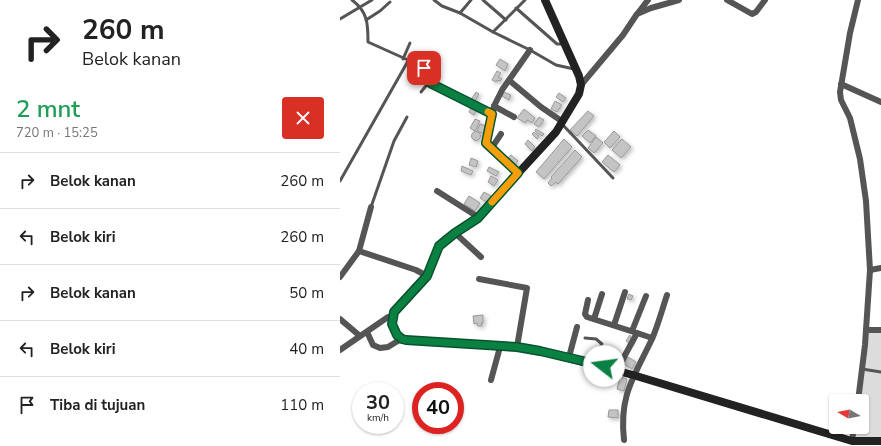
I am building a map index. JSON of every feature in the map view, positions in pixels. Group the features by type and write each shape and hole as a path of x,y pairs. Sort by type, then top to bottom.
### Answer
{"street":[{"path":"545,0 576,69 581,85"},
{"path":"648,0 623,36 581,85 579,94 562,123 546,144 478,218 455,233 439,246 427,276 394,312 392,318 397,335 402,339 517,347 569,358 634,375 852,443 881,440"},
{"path":"637,14 651,8 679,0"},
{"path":"727,0 752,14 756,12 765,0"},
{"path":"858,0 841,84 841,100 850,118 860,159 866,201 870,270 866,330 859,394"},
{"path":"518,173 491,149 485,141 494,106 502,90 530,50"},
{"path":"510,80 540,107 562,123"},
{"path":"841,84 881,102"},
{"path":"440,88 492,114"},
{"path":"494,106 514,118"},
{"path":"491,149 501,134"},
{"path":"437,191 478,218"},
{"path":"340,277 359,251 371,207"},
{"path":"455,233 482,256"},
{"path":"359,251 416,270 427,276"},
{"path":"870,270 881,268"},
{"path":"479,280 527,288 517,347"},
{"path":"614,325 625,292"},
{"path":"594,320 602,294"},
{"path":"624,440 622,412 634,375 652,338 667,295"},
{"path":"617,370 634,332 646,296"},
{"path":"588,300 585,316 652,338"},
{"path":"340,350 388,317 392,318"},
{"path":"340,319 360,336"},
{"path":"569,358 577,327"},
{"path":"866,330 881,330"},
{"path":"367,332 374,345 380,348 388,347 402,339"},
{"path":"491,380 500,347"}],"lane":[{"path":"352,0 360,6 366,20 370,31 368,42 428,69 429,82 421,92"},
{"path":"340,19 372,0"},
{"path":"434,0 442,6 460,13 556,65 576,69"},
{"path":"460,13 471,0"},
{"path":"483,0 506,20"},
{"path":"493,32 525,0"},
{"path":"366,20 390,2"},
{"path":"516,8 557,44 565,44"},
{"path":"403,59 410,43"},
{"path":"340,181 408,61"},
{"path":"429,82 440,88"},
{"path":"371,207 394,141 407,118"},
{"path":"562,123 614,178"},
{"path":"585,338 596,339 602,344 591,363"},
{"path":"862,369 881,372"}],"shaded area":[{"path":"869,332 881,332 881,437 855,438 855,434 869,434 869,394 861,394"}],"building":[{"path":"500,59 508,64 505,71 496,65"},
{"path":"497,71 501,73 498,77 502,79 500,81 497,80 496,82 492,80"},
{"path":"476,92 479,94 474,103 470,101"},
{"path":"504,92 511,95 509,100 502,96"},
{"path":"559,93 566,98 563,102 556,97"},
{"path":"555,101 562,105 557,112 551,109"},
{"path":"472,106 477,109 474,115 469,112"},
{"path":"524,109 535,118 532,123 527,120 525,123 517,118"},
{"path":"588,111 594,116 577,136 570,130"},
{"path":"539,117 544,120 539,127 534,124"},
{"path":"475,119 480,121 475,131 470,128"},
{"path":"480,124 487,126 484,134 477,131"},
{"path":"536,129 544,134 542,136 535,131"},
{"path":"588,130 596,136 590,143 582,136"},
{"path":"614,131 620,137 610,148 604,142"},
{"path":"474,132 478,132 480,136 478,140 474,140 472,138 472,134"},
{"path":"534,132 539,136 537,139 532,134"},
{"path":"596,137 603,143 594,153 588,148"},
{"path":"564,139 572,147 544,179 536,172"},
{"path":"622,139 631,147 621,158 612,150"},
{"path":"528,140 535,147 532,151 525,144"},
{"path":"575,150 582,157 558,184 556,182 551,186 548,183 552,178 551,177"},
{"path":"511,155 518,161 514,166 507,159"},
{"path":"608,155 620,165 614,172 602,162"},
{"path":"471,158 478,161 476,167 469,165"},
{"path":"462,166 473,171 471,175 461,171"},
{"path":"489,167 499,172 496,176 487,171"},
{"path":"491,176 498,180 494,186 488,182"},
{"path":"484,192 491,196 486,202 480,198"},
{"path":"469,196 480,203 475,211 464,204"},
{"path":"629,294 633,296 631,300 627,299"},
{"path":"483,315 483,323 481,323 482,326 478,326 477,323 474,324 473,316"},
{"path":"630,335 632,340 630,344 626,341"},
{"path":"628,357 636,362 632,369 624,364"},
{"path":"620,377 627,379 624,391 617,389"},
{"path":"609,410 618,410 618,418 608,417"}],"slow traffic":[{"path":"488,112 492,114 485,141 491,149 518,173 492,202"}],"route":[{"path":"424,68 428,69 429,82 492,114 485,141 491,149 518,173 478,218 446,239 439,246 427,276 421,285 394,312 392,324 397,335 406,340 517,347 604,366"}]}
